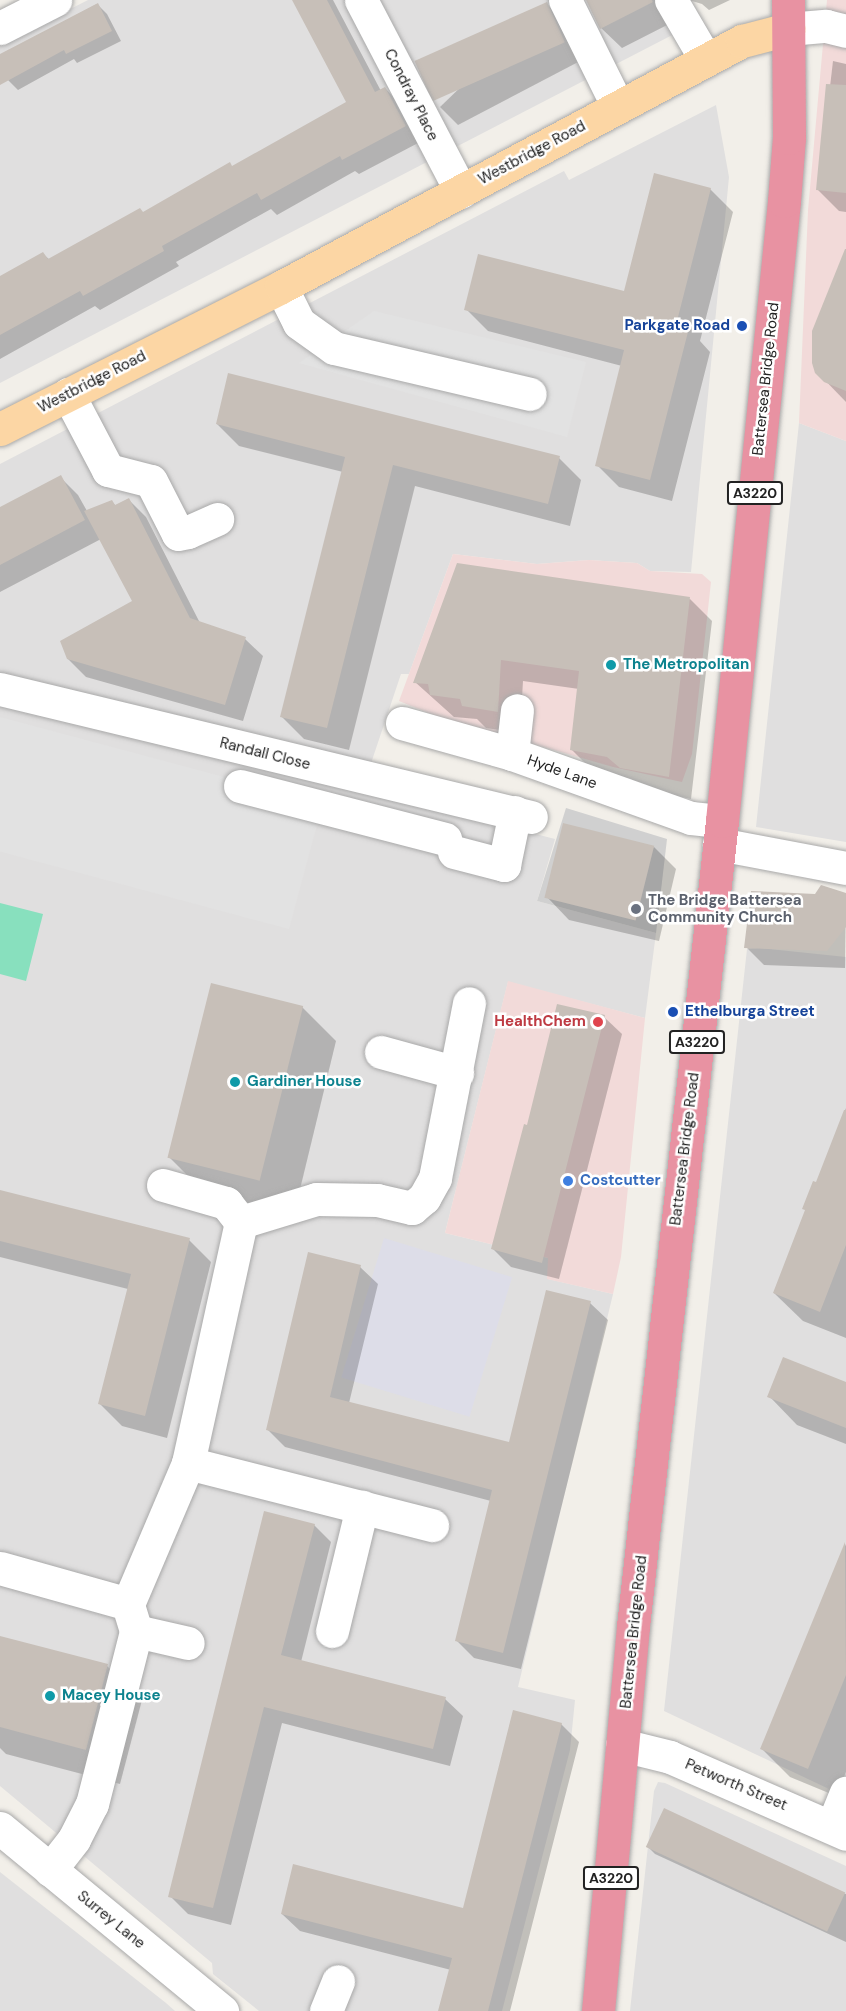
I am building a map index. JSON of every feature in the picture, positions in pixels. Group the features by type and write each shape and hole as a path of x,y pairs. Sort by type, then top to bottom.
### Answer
{"highway":[{"name":"Battersea Bridge Road","path":"598,2011 664,1326 720,833 784,201 789,138 788,15"}],"main road":[{"name":"Westbridge Road","path":"0,429 281,287 788,15"}],"street":[{"path":"13,22 55,0"},
{"name":"Condray Place","path":"361,0 461,191"},
{"path":"565,0 618,107"},
{"path":"671,0 706,60"},
{"path":"788,15 846,31"},
{"path":"281,287 299,323 334,348 530,394"},
{"path":"68,394 108,470 151,480 178,534 217,519"},
{"name":"Randall Close","path":"0,689 523,814 504,865 449,846 240,786"},
{"path":"512,754 517,710"},
{"name":"Hyde Lane","path":"402,723 512,754 692,818 720,833"},
{"path":"720,833 846,868"},
{"path":"241,1222 316,1199 377,1200 412,1208 424,1198 435,1178 469,1003"},
{"path":"381,1052 457,1072"},
{"path":"163,1185 226,1203 241,1222"},
{"path":"50,1870 74,1839 92,1804 132,1617 188,1463 241,1222"},
{"path":"188,1463 432,1525"},
{"path":"332,1631 362,1507"},
{"path":"0,1568 132,1617 188,1643"},
{"name":"Petworth Street","path":"622,1745 670,1757 839,1831"},
{"path":"839,1831 846,1793"},
{"name":"Surrey Lane","path":"0,1828 222,2011"},
{"path":"326,2011 338,1981"}],"shaded area":[{"path":"88,0 661,0 680,31 0,383 0,45"},
{"path":"827,0 846,0 846,441 799,423 808,210"},
{"path":"716,105 729,177 691,572 650,571 637,563 589,560 537,564 453,554 409,674 401,674 362,790 555,839 537,901 656,933 645,1018 508,982 445,1233 548,1258 548,1279 613,1294 518,1687 575,1700 570,1750 502,2011 259,2011 213,1974 212,1963 0,1786 0,464 564,171 569,180"},
{"path":"374,311 586,362 567,437 299,363"},
{"path":"799,423 846,441 846,842 756,827"},
{"name":"The Metropolitan","path":"453,554 537,564 589,560 637,563 650,571 702,574 711,582 692,754 682,782 613,767 438,717 399,701"},
{"path":"0,717 323,803 289,929 0,852"},
{"path":"566,808 667,839 656,933 537,901"},
{"path":"760,948 846,957 846,1797 664,1711 747,949"},
{"path":"508,981 645,1018 621,1257 613,1294 547,1279 548,1258 445,1233"},
{"path":"384,1238 512,1277 469,1417 341,1378"},
{"path":"658,1782 665,1783 846,1866 846,2011 630,2011 654,1791"},
{"path":"0,1872 166,2003 175,2011 0,2011"}],"green space":[{"path":"0,903 43,914 26,981 0,974"}],"building":[{"path":"292,0 327,0 375,92 385,87 406,126 342,160 340,156 261,200 257,193 162,246 164,251 83,296 80,291 0,335 0,276 43,252 48,259 140,208 143,212 230,162 232,166 346,102"},
{"path":"586,0 652,0 653,2 600,29"},
{"path":"547,2 565,42 432,101 415,61"},
{"path":"98,3 112,31 66,54 64,50 0,85 0,54"},
{"path":"826,84 846,85 846,193 816,190"},
{"path":"654,173 711,188 676,325 689,328 650,480 595,466 624,350 464,310 478,254 624,291"},
{"path":"845,249 846,391 824,382 815,373 812,363 812,331"},
{"path":"228,373 560,456 548,504 393,465 327,728 280,717 345,457 216,424"},
{"path":"61,475 85,520 0,565 0,507"},
{"path":"129,498 190,618 246,637 225,705 67,659 60,641 132,601 84,511 112,500 115,505"},
{"name":"The Metropolitan","path":"457,563 690,597 669,777 620,768 607,757 570,750 579,671 501,660 498,712 462,706 460,699 430,695 428,684 413,683"},
{"path":"563,823 654,846 636,920 544,898"},
{"path":"821,885 846,893 846,927 827,951 744,948 751,891 815,894"},
{"name":"Gardiner House","path":"211,983 303,1006 260,1181 167,1158"},
{"path":"557,1004 605,1015 542,1263 491,1249 524,1124 527,1125"},
{"path":"844,1110 846,1110 846,1245 820,1312 773,1293 805,1210 802,1209 813,1181 816,1182"},
{"path":"0,1190 190,1238 145,1416 98,1404 131,1274 0,1241"},
{"path":"308,1252 361,1265 330,1397 509,1442 546,1290 591,1301 503,1653 455,1641 492,1490 266,1430"},
{"path":"783,1357 846,1382 846,1428 767,1397"},
{"path":"264,1511 315,1524 281,1655 446,1697 433,1749 264,1707 213,1908 168,1897"},
{"path":"845,1542 846,1675 808,1769 760,1749"},
{"name":"Macey House","path":"0,1636 108,1664 86,1750 0,1727"},
{"path":"513,1710 562,1723 488,2011 438,2011 452,1958 281,1914 293,1864 463,1908"},
{"path":"664,1808 845,1893 827,1931 646,1847"}],"place":[{"name":"Parkgate Road","path":"742,326"},
{"name":"The Metropolitan","path":"611,665"},
{"name":"The Bridge Battersea Community Church","path":"636,909"},
{"name":"Ethelburga Street","path":"673,1012"},
{"name":"HealthChem","path":"598,1022"},
{"name":"Gardiner House","path":"235,1082"},
{"name":"Costcutter","path":"568,1181"},
{"name":"Macey House","path":"50,1696"}]}
